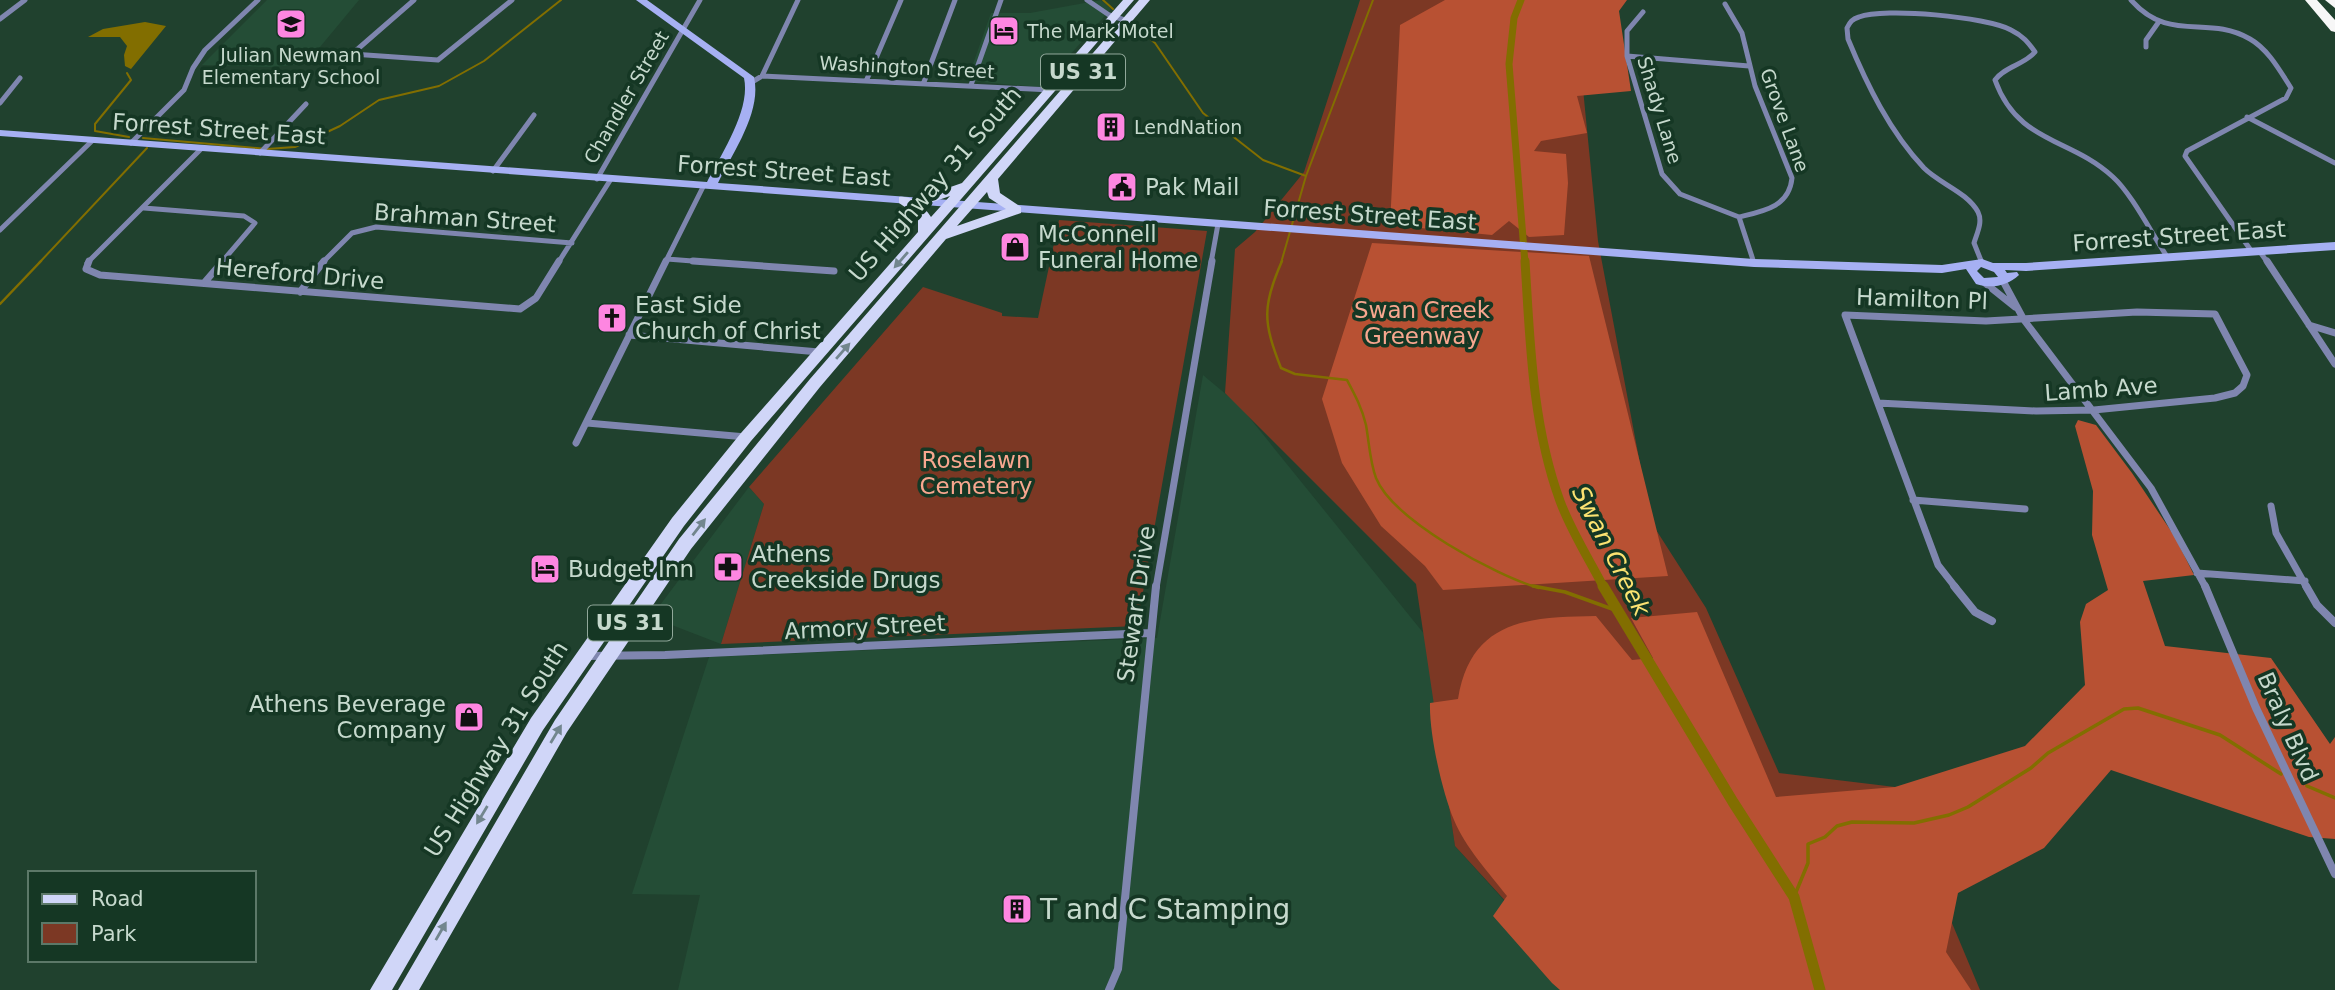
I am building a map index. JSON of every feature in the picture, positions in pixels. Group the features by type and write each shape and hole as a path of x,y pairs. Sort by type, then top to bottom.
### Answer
{"highway":[{"path":"2311,0 2335,28"},
{"path":"2331,0 2335,4"}],"main road":[{"name":"US Highway 31 South","path":"408,990 557,733 685,544 732,484 991,178 1121,19 1129,0"},
{"name":"US Highway 31 South","path":"380,990 537,724 678,522 746,437 1051,90 1121,19 1145,0"},
{"path":"991,178 994,195 1016,210"},
{"path":"924,201 968,185"},
{"path":"904,200 926,216 928,222 925,232"},
{"path":"940,236 1016,210"}],"street":[{"path":"2,16 25,0"},
{"path":"131,143 184,90 193,68 205,50 258,0"},
{"path":"414,0 352,54 438,60 512,0"},
{"path":"641,0 749,77 757,79"},
{"name":"Chandler Street","path":"597,178 700,0"},
{"path":"576,443 667,259 748,107 757,79 798,0"},
{"path":"867,79 901,0"},
{"path":"924,82 955,0"},
{"path":"971,85 1001,0"},
{"path":"1087,0 1121,19"},
{"path":"2131,0 2138,11 2158,23 2232,31 2248,38 2259,47 2291,91 2286,98 2187,151 2185,156 2256,252 2278,275 2335,364"},
{"name":"Grove Lane","path":"1725,4 1743,29 1749,66 1766,117 1792,178 1792,189 1787,198 1777,206 1739,217"},
{"name":"Shady Lane","path":"1643,12 1627,32 1627,56 1655,158 1669,184 1696,202 1739,217"},
{"path":"2094,410 2015,307 2004,274 1983,265 1973,243 1980,226 1980,215 1965,199 1925,170 1891,124 1848,39 1846,30 1849,22 1856,16 1870,14 1986,21 2010,28 2029,40 2035,52 2030,59 1998,73 1994,80 2004,103 2020,122 2032,131 2091,158 2105,168 2116,179 2168,258"},
{"path":"2146,47 2146,40 2158,23"},
{"path":"1627,56 1749,66"},
{"path":"0,103 20,78"},
{"name":"Washington Street","path":"757,79 867,79 1051,90"},
{"path":"260,153 306,104"},
{"path":"493,171 534,115"},
{"path":"2248,117 2335,163"},
{"name":"Forrest Street East","path":"0,133 1754,264 1942,269 1983,265 2026,267 2335,246"},
{"path":"0,229 93,140"},
{"name":"Hereford Drive","path":"202,148 88,263 86,269 100,275 520,309 536,298 611,179"},
{"path":"144,208 244,216 256,223 204,284"},
{"path":"1739,217 1754,264"},
{"name":"Stewart Drive","path":"1109,990 1118,969 1150,633 1219,225"},
{"name":"Brahman Street","path":"300,292 343,239 358,228 376,227 572,243"},
{"path":"667,259 834,271"},
{"path":"1983,265 1972,274 2015,307"},
{"name":"Forrest Street East","path":"2004,280 2026,267"},
{"name":"Forrest Street East","path":"1942,269 1982,281"},
{"path":"1982,281 1994,284 2004,280"},
{"name":"Hamilton Pl","path":"1992,621 1975,612 1938,565 1845,315 1944,321 2024,320 2161,310 2215,314"},
{"name":"Lamb Ave","path":"1878,403 2036,411 2094,410 2215,398 2235,393 2244,386 2247,375 2215,314"},
{"path":"2309,325 2335,333"},
{"path":"629,335 820,352"},
{"name":"Braly Blvd","path":"2094,410 2151,488 2209,593 2256,708 2335,874"},
{"path":"587,423 746,437"},
{"path":"1913,500 2025,509"},
{"path":"2270,506 2276,533 2317,605 2335,623"},
{"path":"2196,573 2305,581"},
{"name":"Armory Street","path":"582,657 1150,633"}],"shaded area":[{"name":"Julian Newman Elementary School","path":"267,0 359,0 320,47 294,65 202,65"},
{"path":"1101,0 1111,9 1041,87 967,81 991,13 1030,13"},
{"path":"145,22 166,26 131,69 125,66 127,46 120,37 88,37 103,29"},
{"path":"1203,375 1240,406 1425,635 1455,846 1585,990 678,990 700,895 632,894 709,657 1157,638"},
{"path":"749,487 764,504 721,644 651,617"}],"green space":[{"name":"Swan Creek Greenway","path":"1360,0 1594,0 1577,28 1598,241 1651,522 1706,608 1779,773 1895,787 1980,990 1587,990 1455,846 1416,584 1225,393 1235,249 1255,232 1304,172"},
{"path":"1445,0 1627,0 1619,11 1631,91 1577,96 1587,133 1541,141 1534,151 1566,154 1568,183 1564,235 1529,237 1509,221 1492,235 1390,225 1400,25"},
{"name":"Roselawn Cemetery","path":"1059,220 1207,231 1137,626 721,644 764,504 749,487 923,287 1002,313 1002,316 1038,318"},
{"path":"1372,243 1589,256 1668,576 1443,590 1425,566 1381,526 1342,463 1322,399"},
{"path":"2078,420 2096,425 2132,473 2175,537 2194,575 2143,581 2165,646 2271,658 2330,744 2335,737 2335,839 2309,837 2111,770 2044,848 1958,893 1946,952 1971,990 1560,990 1552,983 1493,916 1507,896 1464,840 1449,808 1441,779 1434,746 1430,703 1458,699 1465,673 1476,652 1490,638 1507,628 1526,622 1548,618 1596,616 1632,660 1653,658 1631,618 1697,612 1776,797 1895,787 2025,746 2085,685 2080,622 2086,604 2108,590 2092,535 2093,491 2075,426"}],"waterway":[{"path":"143,138 267,149 295,147 340,126 379,100 439,86 484,61 561,0"},
{"path":"1103,0 1113,9"},
{"path":"1306,176 1373,0"},
{"name":"Swan Creek","path":"1521,0 1514,18 1509,64 1525,263"},
{"path":"1133,25 1155,43 1203,113 1263,160 1306,176"},
{"path":"127,73 131,80 95,124 95,131 129,137"},
{"path":"39,263 147,148"},
{"path":"1281,263 1306,176"},
{"path":"0,304 41,261"},
{"path":"1282,261 1271,290 1267,314 1271,338 1281,368 1295,374 1347,380 1366,425 1376,478 1386,494 1424,528 1448,544 1498,572 1539,588"},
{"name":"Swan Creek","path":"1525,261 1534,382 1543,443 1564,512 1604,588"},
{"path":"1533,586 1565,592 1615,610"},
{"name":"Swan Creek","path":"1603,586 1733,802 1794,897 1820,990"},
{"path":"1794,897 1808,863 1808,844 1825,837 1837,826 1852,822 1914,823 1949,815 1968,807 2031,768 2048,753 2124,709 2138,708 2220,735 2281,774"},
{"path":"2307,786 2335,798"}],"place":[{"name":"Julian Newman Elementary School","path":"291,24"},
{"name":"The Mark Motel","path":"1004,31"},
{"name":"LendNation","path":"1111,127"},
{"name":"Pak Mail","path":"1122,187"},
{"name":"McConnell Funeral Home","path":"1015,247"},
{"name":"East Side Church of Christ","path":"612,318"},
{"name":"Athens Creekside Drugs","path":"728,567"},
{"name":"Budget Inn","path":"545,569"},
{"name":"Athens Beverage Company","path":"469,717"},
{"name":"T and C Stamping","path":"1017,909"}]}
